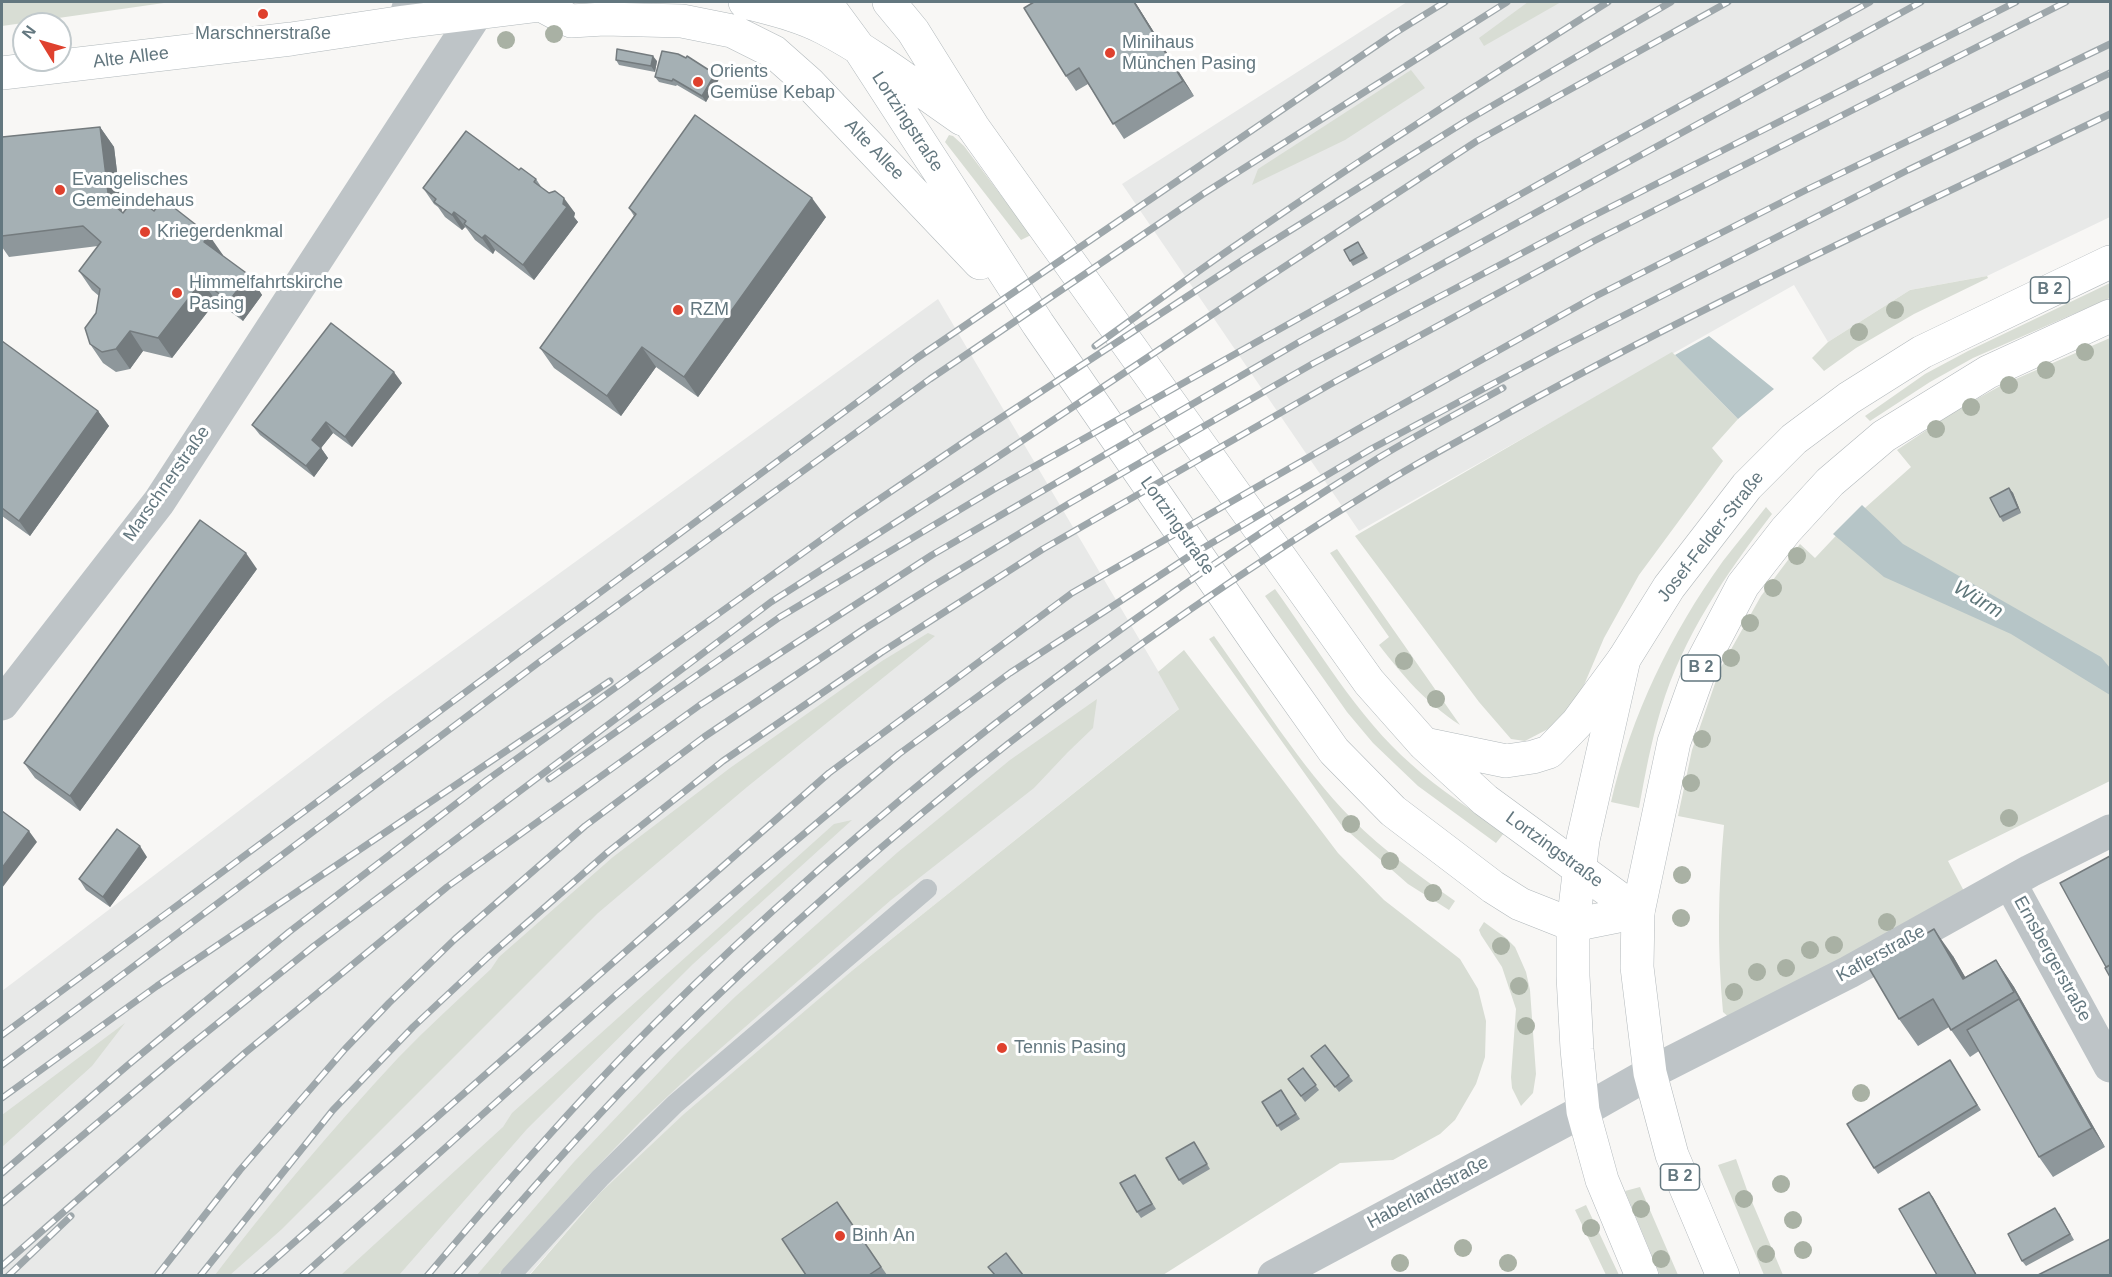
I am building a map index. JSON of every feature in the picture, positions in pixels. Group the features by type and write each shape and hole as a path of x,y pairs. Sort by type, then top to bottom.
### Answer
{"main road":[{"path":"745,2 790,14 822,27 859,48 973,127"},
{"name":"Lortzingstraße","path":"825,2 859,48 1038,324 1258,645 1334,751 1393,811 1470,871 1520,904 1573,925"},
{"name":"Lortzingstraße","path":"890,2 913,31 973,127 1369,682 1424,744 1485,800 1638,912"},
{"name":"Alte Allee","path":"2,74 291,39 407,12 544,3 571,21 604,19 682,21 722,29 774,52 808,83 1038,324"},
{"name":"Josef-Felder-Straße","path":"1573,925 1589,808 1624,659 1669,587 1747,486 1794,439 1849,398 1922,351 2110,262"},
{"name":"B 2","path":"1723,1275 1671,1155 1650,1073 1637,967 1638,912 1674,742 1703,660 1743,585 1786,530 1830,482 1884,436 1988,372 2110,316"},
{"path":"1424,744 1506,761 1549,752 1577,723 1624,659"},
{"path":"1573,925 1638,912"},
{"name":"B 2","path":"1573,925 1573,976 1583,1111 1602,1180 1642,1275"}],"street":[{"name":"Marschnerstraße","path":"2,704 159,502 480,7"},
{"name":"Kaflerstraße","path":"1650,1073 1849,972 2030,871 2110,831"},
{"name":"Ernsbergerstraße","path":"2010,883 2110,1066"},
{"path":"1583,1111 1650,1073"},
{"name":"Haberlandstraße","path":"1274,1275 1583,1111"}],"lane":[{"path":"510,1275 600,1178 675,1104 927,889"}],"shaded area":[{"path":"2,2 171,2 72,16 72,12 12,12 12,25 2,26"},
{"path":"1407,2 2110,2 2110,217 1987,276 1910,290 1828,342 1794,285 1359,531 1122,184"},
{"path":"1528,2 1561,2 1484,46 1479,38"},
{"path":"1411,70 1425,88 1345,140 1252,185 1258,169"},
{"path":"949,135 964,146 1031,235 1021,240 945,142"},
{"path":"1987,276 1988,278 1914,314 1856,348 1824,371 1812,358 1828,342 1910,290"},
{"path":"2110,283 2110,298 1973,358 1930,382 1870,421 1865,416 1925,374"},
{"path":"938,299 1180,708 854,969 600,1193 529,1275 2,1276 2,991 386,699"},
{"path":"2110,338 2110,781 1948,861 1965,893 1733,1021 1723,1012 1720,964 1719,895 1724,825 1678,816 1692,750 1720,669 1761,596 1800,544 1815,558 1847,524 1911,467 1897,450 1955,411 2002,385"},
{"path":"1672,352 1738,419 1712,448 1723,461 1639,575 1604,638 1584,685 1567,713 1548,729 1525,741 1511,739 1479,702 1355,536"},
{"path":"1766,507 1772,514 1722,583 1694,631 1670,682 1654,734 1639,808 1611,802 1630,738 1670,646 1704,588"},
{"path":"1337,549 1460,725 1416,688 1379,645 1389,637 1330,553"},
{"path":"1275,589 1338,681 1373,725 1422,773 1504,833 1496,843 1418,786 1373,743 1347,712 1265,596"},
{"path":"928,633 935,636 747,787 598,913 282,1229 230,1275 215,1275 350,1110 409,1046 491,969 499,957 613,857 730,768 882,661"},
{"path":"1214,636 1314,776 1352,819 1376,841 1455,901 1449,910 1408,884 1342,826 1209,639"},
{"name":"Tennis Pasing","path":"1184,650 1338,853 1384,900 1460,959 1478,989 1486,1021 1485,1057 1476,1084 1455,1120 1440,1134 1393,1160 1340,1163 1163,1275 529,1276 600,1193 684,1114 854,969 1179,709 1158,672"},
{"path":"1097,699 1093,728 1034,788 891,900 698,1068 640,1122 498,1275 476,1276 573,1163 678,1052 736,996 898,852 1010,760"},
{"path":"852,820 693,964 527,1129 399,1275 341,1275 503,1127 512,1113 834,824"},
{"path":"1484,922 1515,947 1526,972 1530,990 1536,1074 1533,1093 1521,1106 1512,1088 1511,1077 1516,1009 1502,967 1479,930"},
{"path":"125,1023 92,1066 2,1147 2,1115"},
{"path":"1736,1159 1783,1275 1764,1275 1718,1165"},
{"path":"1640,1187 1678,1275 1660,1275 1625,1191"},
{"path":"1586,1205 1619,1275 1606,1275 1575,1210"}],"water":[{"path":"1709,336 1774,389 1738,419 1675,355"},
{"name":"Würm","path":"1862,505 1903,544 2101,657 2110,668 2110,695 2011,634 1884,577 1833,534"}],"building":[{"name":"Minihaus München Pasing","path":"1034,2 1134,2 1183,81 1113,124 1079,68 1066,76 1024,8"},
{"path":"617,49 653,56 651,66 616,60"},
{"path":"662,51 686,58 687,56 715,74 702,96 673,79 672,81 655,77"},
{"name":"RZM","path":"695,115 812,198 684,377 642,347 607,396 540,348 636,214 629,208"},
{"path":"100,127 109,201 123,213 135,197 154,211 163,199 209,235 204,242 249,275 229,301 202,281 158,338 130,331 116,349 102,352 90,344 85,328 96,313 100,289 79,271 101,242 83,226 2,236 2,137"},
{"path":"466,131 519,170 521,168 536,179 534,182 549,193 555,191 564,198 563,204 567,207 523,265 485,235 482,238 464,224 466,221 454,212 452,215 434,202 436,199 423,188"},
{"path":"1358,242 1364,253 1350,261 1344,250"},
{"path":"331,323 394,372 345,437 326,422 312,440 321,448 306,466 252,425"},
{"path":"2,341 98,411 19,521 2,508"},
{"path":"2009,488 2018,508 2000,517 1990,498"},
{"path":"200,520 246,553 70,796 24,763"},
{"path":"2,811 29,831 2,868"},
{"path":"117,829 140,846 103,897 79,879"},
{"path":"2110,856 2110,965 2106,967 2060,883"},
{"path":"1934,929 1963,979 1996,960 2014,992 1951,1030 1933,999 1899,1019 1869,968"},
{"path":"2110,965 2110,977 2105,968"},
{"path":"2019,999 2092,1128 2039,1157 1967,1030"},
{"path":"1325,1045 1349,1076 1335,1087 1311,1056"},
{"path":"1950,1060 1977,1105 1874,1168 1847,1124"},
{"path":"1303,1068 1316,1085 1301,1096 1288,1079"},
{"path":"1281,1090 1296,1114 1277,1126 1262,1102"},
{"path":"1194,1142 1207,1164 1179,1180 1166,1158"},
{"path":"1135,1175 1152,1204 1137,1212 1120,1183"},
{"path":"1929,1192 1976,1275 1937,1275 1899,1209"},
{"name":"Binh An","path":"837,1202 881,1267 869,1275 806,1275 782,1239"},
{"path":"2055,1208 2070,1234 2022,1261 2008,1234"},
{"path":"2110,1239 2110,1275 2038,1275"},
{"path":"1006,1253 1023,1275 995,1275 988,1267"}],"railway":[{"path":"2,1035 917,358 1395,33 1445,2"},
{"path":"2,1065 538,663 930,379 1203,194 1507,2"},
{"path":"1095,346 1330,181 1608,2"},
{"path":"2,1173 289,932 487,780 853,517 1246,258 1466,121 1671,2"},
{"path":"2,1203 187,1048 314,946 771,602 987,464 1477,141 1728,2"},
{"path":"549,779 780,617 1001,485 1596,152 1870,2"},
{"path":"2,1266 246,1052 447,887 700,705 932,555 1301,341 1921,2"},
{"path":"157,1276 240,1170 345,1049 389,1003 455,939 585,826 704,737 864,629 936,584 1070,503 1314,363 1583,221 2016,2"},
{"path":"200,1276 333,1110 413,1027 489,956 608,852 723,761 882,652 1043,549 1329,385 1594,241 2066,2"},
{"path":"256,1276 829,773 1072,593 1594,297 1806,190 2110,44"},
{"path":"302,1276 617,994 748,881 899,754 1010,673 1188,557 1371,449 1554,351 1908,170 2110,73"},
{"path":"456,1276 615,1098 752,963 836,887 1009,743 1191,609 1393,478 1563,383 1718,303 2110,114"},
{"path":"427,1276 566,1116 624,1054 737,944 823,866 910,792 1000,720 1187,583 1380,457 1503,388"},
{"path":"2,1098 157,986 610,681"},
{"path":"8,1276 71,1216"}],"place":[{"name":"Marschnerstraße","path":"263,14"},
{"name":"Minihaus München Pasing","path":"1110,53"},
{"name":"Orients Gemüse Kebap","path":"698,82"},
{"name":"Evangelisches Gemeindehaus","path":"60,190"},
{"name":"Kriegerdenkmal","path":"145,232"},
{"name":"Himmelfahrtskirche Pasing","path":"177,293"},
{"name":"RZM","path":"678,310"},
{"name":"Tennis Pasing","path":"1002,1048"},
{"name":"Binh An","path":"840,1236"}]}
